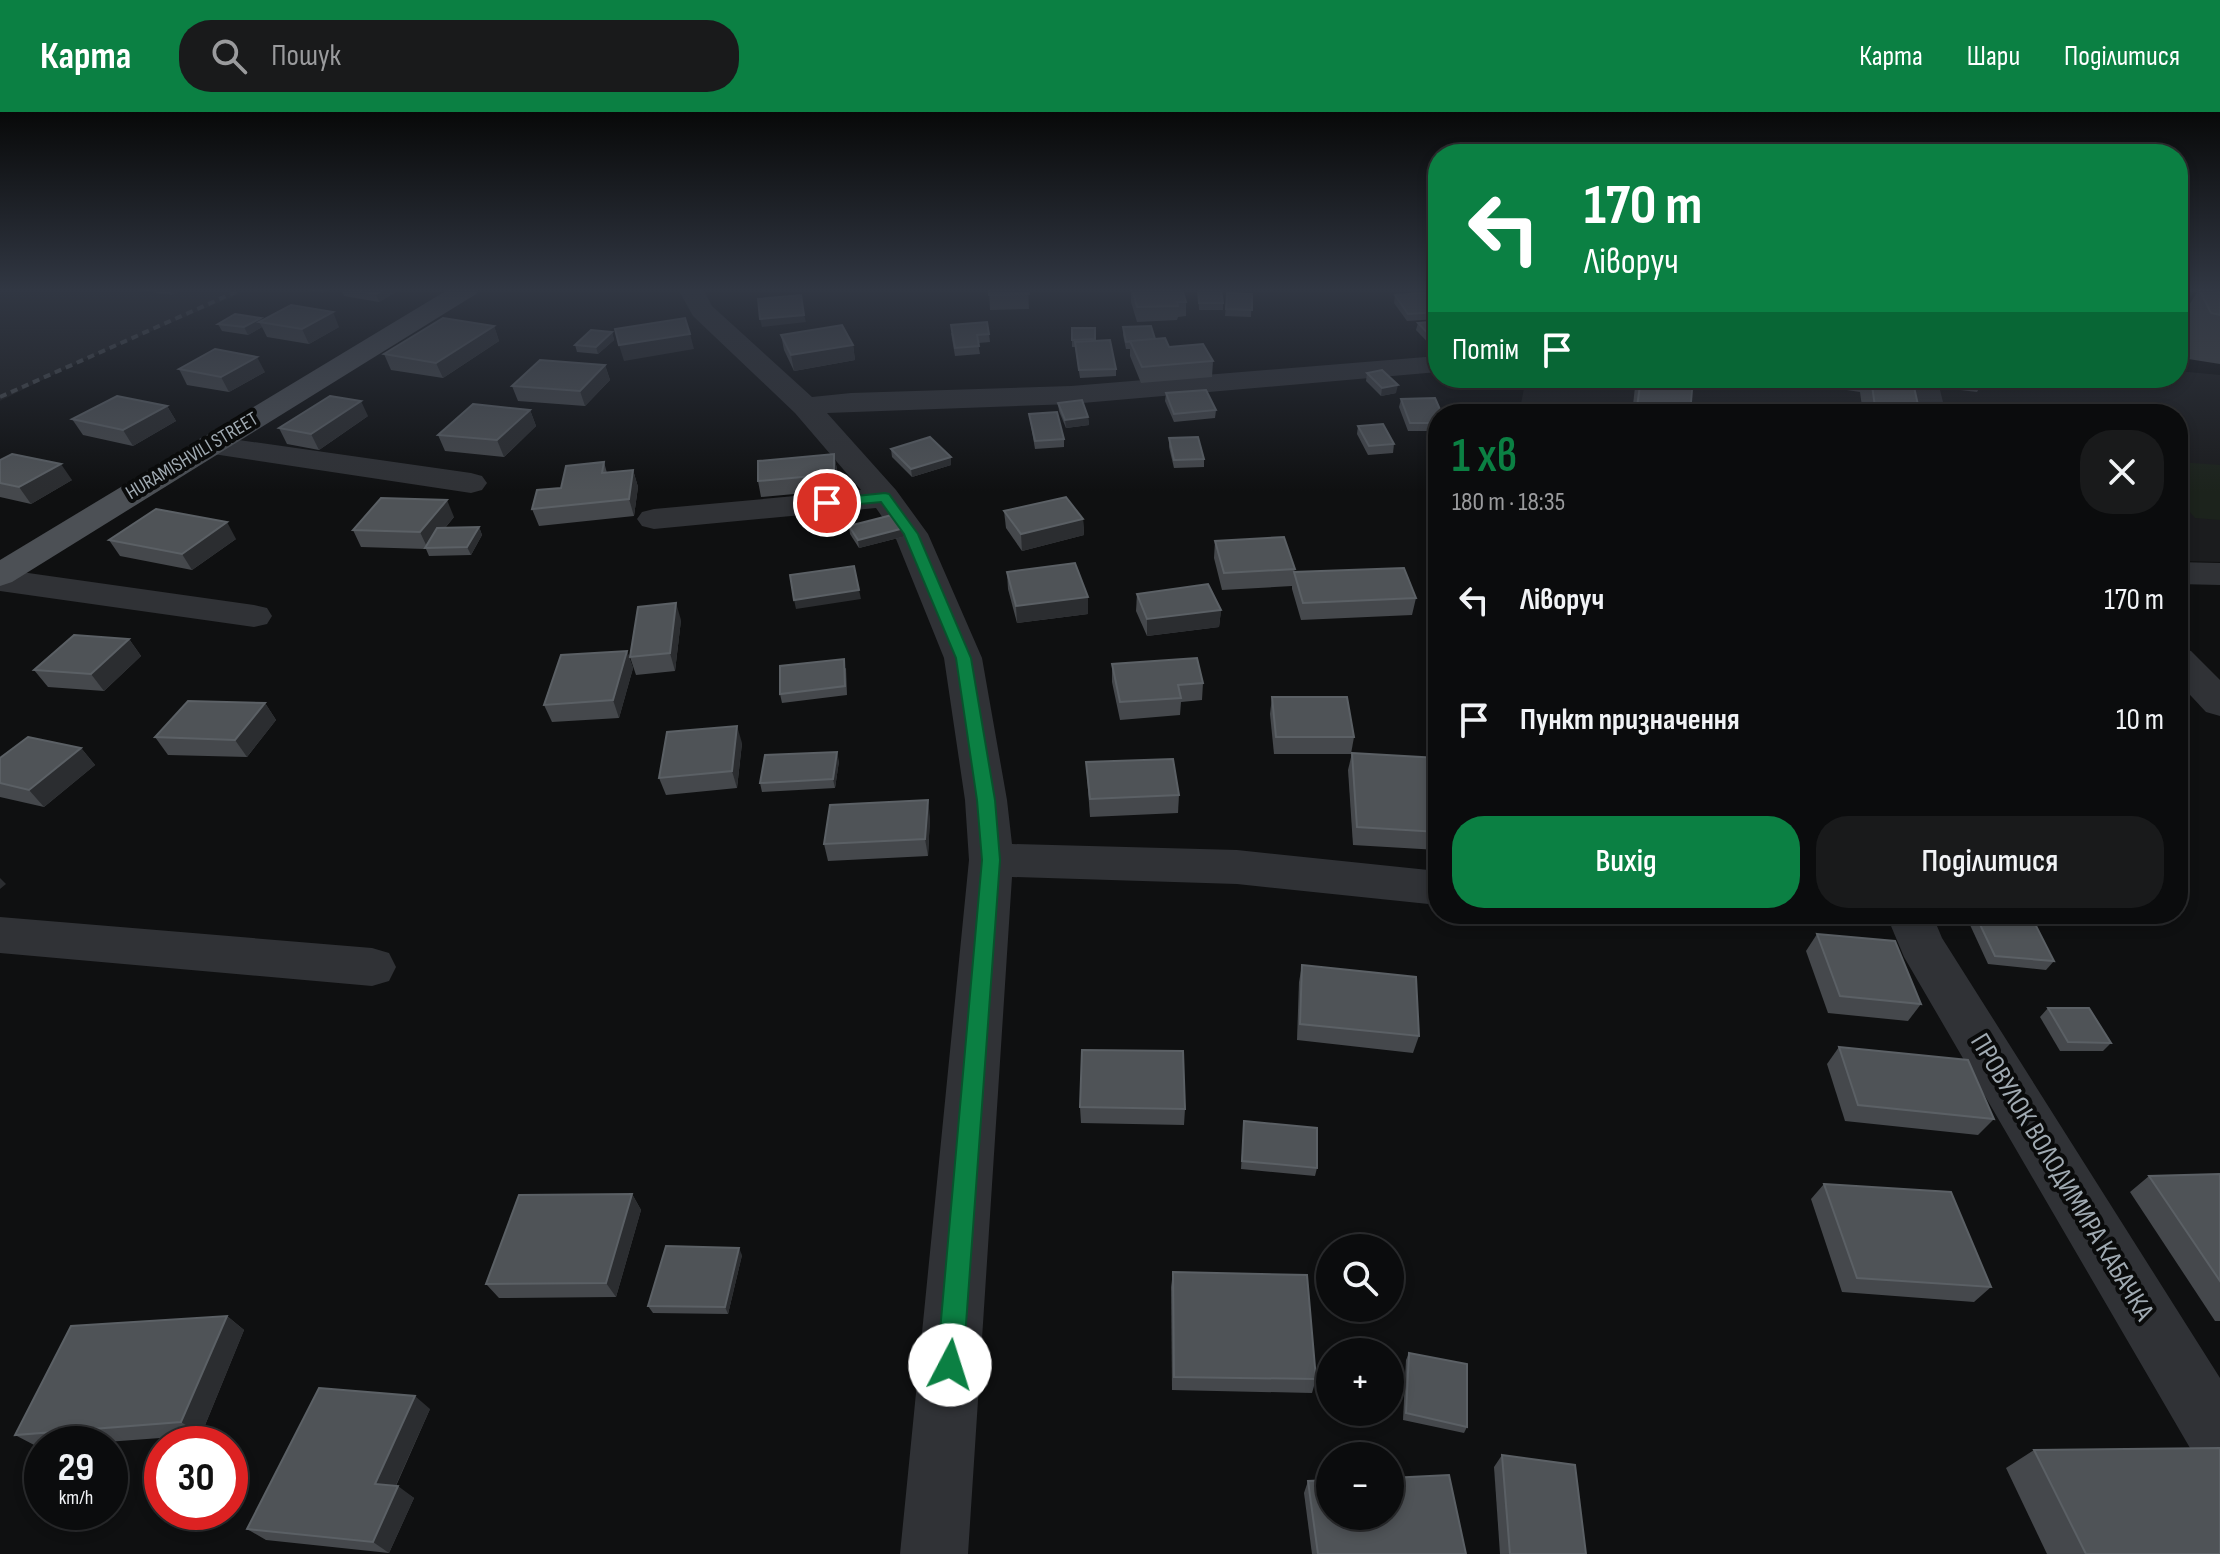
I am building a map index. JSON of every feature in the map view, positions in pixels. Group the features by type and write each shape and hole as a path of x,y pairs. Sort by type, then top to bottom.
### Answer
{"main road":[{"name":"HURAMISHVILI STREET","path":"0,577 357,356"}],"street":[{"path":"751,356 805,407 885,497 911,534 963,658 986,800 991,860 934,1554"},
{"path":"805,407 851,402 1071,395 1428,365"},
{"path":"211,445 471,483"},
{"path":"654,519 885,497"},
{"path":"2188,573 2220,574"},
{"path":"0,577 254,616"},
{"path":"2188,669 2220,703"},
{"path":"991,860 1237,867 1428,887"},
{"name":"ПРОВУЛОК ВОЛОДИМИРА КАБАЧКА","path":"1913,924 1921,944 2220,1437"},
{"path":"0,935 372,967"}],"shaded area":[{"path":"0,356 92,356 83,360 0,401"},
{"path":"2188,372 2220,375 2220,562 2188,561 2188,404 1521,404 1524,388 2188,388"},
{"path":"2188,463 2220,465 2220,520 2195,518 2188,510"}],"building":[{"path":"202,356 257,357 221,377 179,369"},
{"path":"397,356 447,356 436,363"},
{"path":"1077,356 1113,356 1116,369 1079,370"},
{"path":"1137,356 1210,356 1213,361 1142,367"},
{"path":"540,360 605,365 580,391 512,386"},
{"path":"1382,370 1398,385 1382,388 1367,373"},
{"path":"1640,388 1692,388 1691,404 1637,404"},
{"path":"1872,388 1914,388 1918,404 1875,404"},
{"path":"1206,390 1216,410 1174,414 1166,393"},
{"path":"117,396 167,406 123,430 72,419"},
{"path":"330,396 361,401 311,434 279,428"},
{"path":"1435,398 1438,404 1428,404 1428,423 1410,423 1401,399"},
{"path":"1082,400 1088,417 1065,420 1058,403"},
{"path":"473,404 530,410 497,440 438,435"},
{"path":"1057,412 1064,439 1035,441 1029,414"},
{"path":"1383,424 1394,444 1369,446 1358,426"},
{"path":"930,437 951,457 911,469 891,449"},
{"path":"1198,437 1204,459 1174,460 1169,438"},
{"path":"12,454 61,464 19,487 0,483 0,460"},
{"path":"834,454 834,474 758,481 758,461"},
{"path":"604,462 602,473 633,470 629,499 532,509 537,490 561,488 566,466"},
{"path":"1066,497 1083,519 1021,534 1004,511"},
{"path":"381,498 447,500 420,532 353,530"},
{"path":"156,509 227,522 182,554 109,540"},
{"path":"896,514 904,528 858,540 849,526"},
{"path":"479,527 467,547 425,548 437,528"},
{"path":"1284,537 1295,569 1224,573 1215,541"},
{"path":"1075,563 1088,597 1016,606 1007,572"},
{"path":"854,566 859,590 794,600 790,575"},
{"path":"1404,568 1416,598 1303,603 1294,572"},
{"path":"1208,584 1221,610 1147,619 1137,594"},
{"path":"676,603 670,653 630,657 638,607"},
{"path":"74,635 129,639 91,674 34,670"},
{"path":"627,651 613,700 544,705 561,655"},
{"path":"1197,658 1203,683 1178,685 1181,698 1120,702 1112,664"},
{"path":"844,659 845,686 780,694 780,666"},
{"path":"1272,697 1347,697 1354,737 1276,737"},
{"path":"188,701 265,703 235,740 155,737"},
{"path":"737,726 732,771 659,778 667,732"},
{"path":"28,737 81,748 29,790 0,783 0,758"},
{"path":"837,752 833,779 760,783 765,755"},
{"path":"1352,753 1428,757 1428,831 1357,827"},
{"path":"1173,759 1179,795 1090,799 1086,762"},
{"path":"928,800 925,839 824,844 830,805"},
{"path":"1980,924 2035,924 2054,961 1995,956"},
{"path":"1817,934 1895,941 1921,1004 1840,996"},
{"path":"1302,965 1416,977 1419,1036 1300,1024"},
{"path":"2048,1008 2089,1008 2111,1043 2068,1042"},
{"path":"1839,1047 1968,1060 1994,1119 1858,1105"},
{"path":"1082,1050 1183,1051 1185,1109 1080,1107"},
{"path":"1244,1121 1317,1128 1317,1168 1242,1161"},
{"path":"2220,1174 2220,1281 2149,1176"},
{"path":"1824,1184 1951,1192 1991,1287 1857,1278"},
{"path":"632,1194 606,1283 486,1284 519,1195"},
{"path":"666,1246 739,1248 725,1307 648,1306"},
{"path":"1173,1272 1307,1275 1316,1379 1174,1377"},
{"path":"227,1316 181,1422 128,1426 24,1426 24,1434 15,1435 71,1326"},
{"path":"1409,1353 1467,1364 1467,1427 1406,1413"},
{"path":"319,1388 415,1396 375,1484 398,1486 373,1542 248,1527"},
{"path":"2220,1448 2220,1554 2086,1554 2034,1450"},
{"path":"1502,1455 1575,1465 1586,1554 1510,1554"},
{"path":"1449,1475 1466,1554 1318,1554 1308,1481 1316,1481 1316,1530 1404,1530 1404,1477"}],"railway":[{"path":"0,397 91,356"}],"route":[{"path":"827,503 885,497 911,534 963,658 986,800 991,860 950,1365"}]}
